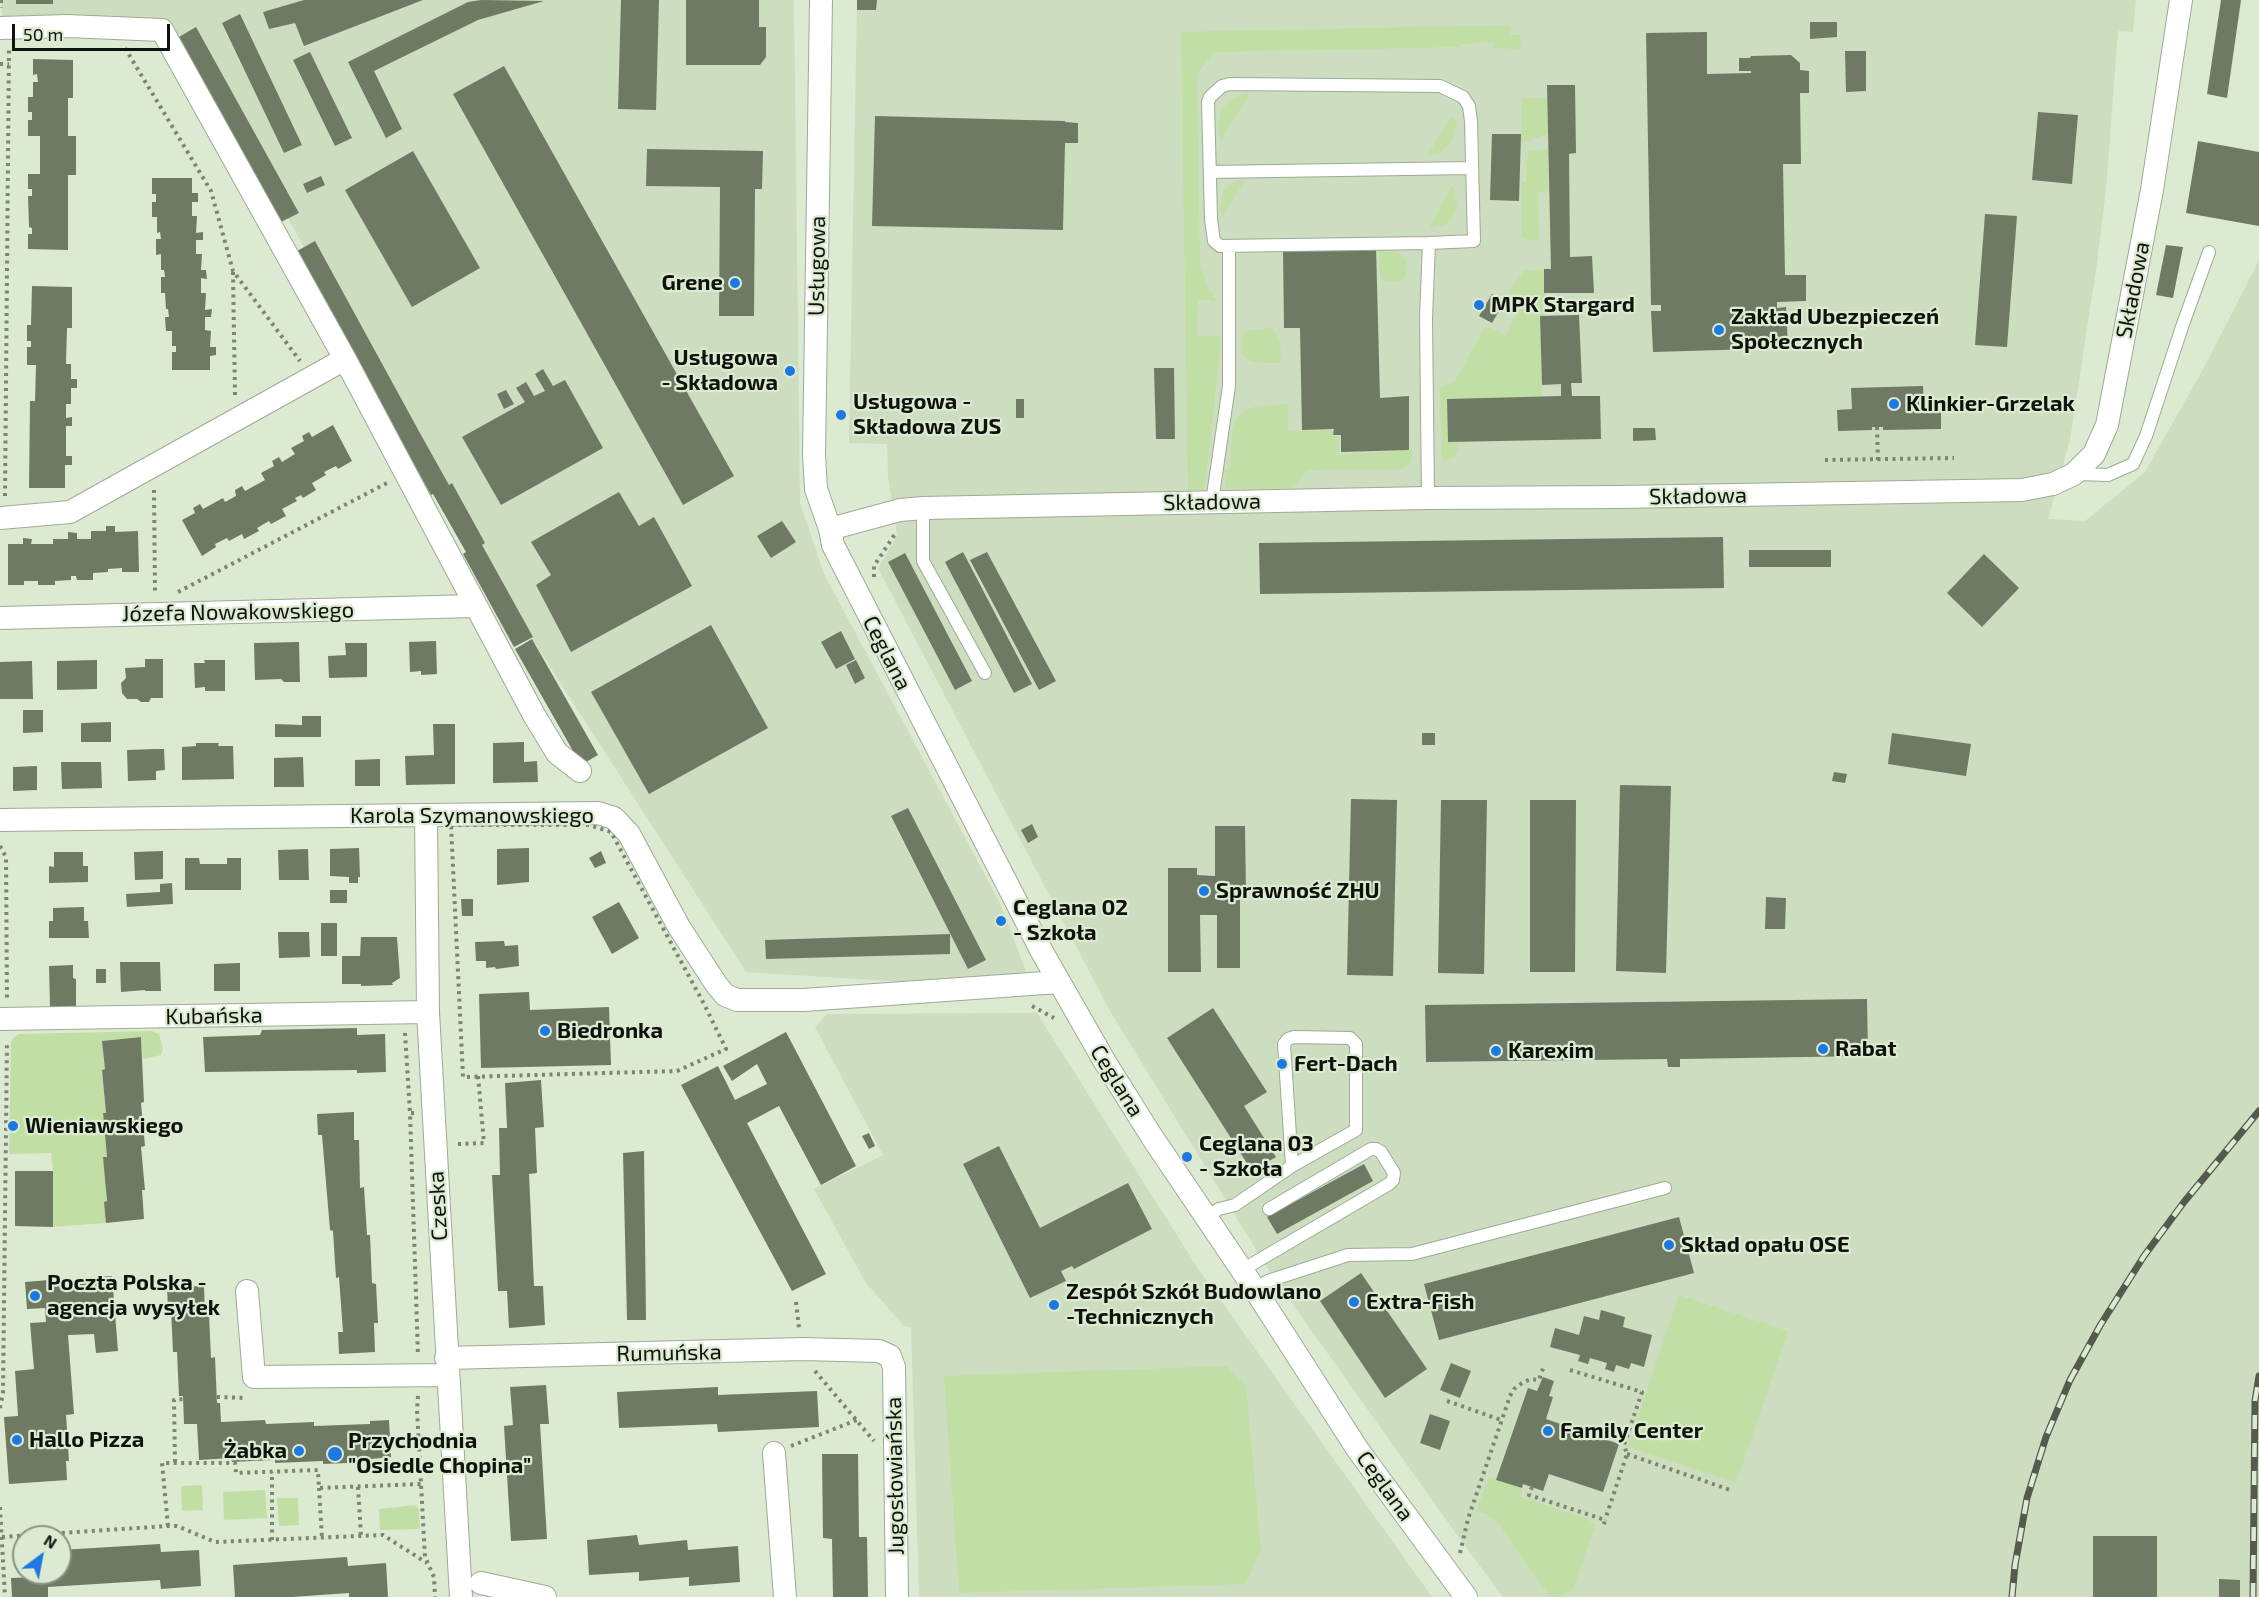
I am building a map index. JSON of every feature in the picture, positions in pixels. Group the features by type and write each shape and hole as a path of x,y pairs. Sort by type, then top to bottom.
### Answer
{"street":[{"name":"Usługowa","path":"821,0 814,454 816,489 830,529"},
{"name":"Składowa","path":"830,529 900,510 923,508 2022,490 2053,484 2074,474 2094,454 2107,425 2152,190 2181,0"},
{"path":"0,28 67,26 162,30 345,358 475,606 557,753 580,771"},
{"path":"1,518 70,512 345,358"},
{"name":"Ceglana","path":"830,529 833,545 845,572 1059,982 1111,1071 1358,1450 1466,1597"},
{"name":"Józefa Nowakowskiego","path":"0,618 475,606"},
{"name":"Karola Szymanowskiego","path":"0,820 598,813 614,818 629,834 678,927 716,984 725,995 737,1000 804,1000 1059,982"},
{"name":"Czeska","path":"426,815 428,1012 460,1597"},
{"name":"Kubańska","path":"3,1019 428,1012"},
{"name":"Rumuńska","path":"247,1291 254,1377 803,1349 879,1351 890,1356"},
{"name":"Jugosłowiańska","path":"890,1356 894,1367 897,1597"},
{"path":"774,1453 785,1597"},
{"path":"481,1583 545,1597"}],"lane":[{"path":"1230,84 1440,86 1463,97 1469,106 1474,241 1220,246 1214,241 1212,235 1210,172 1208,102 1214,91 1230,84"},
{"path":"1210,172 1471,168"},
{"path":"1428,498 1426,318 1429,243"},
{"path":"1212,502 1229,386 1229,246"},
{"path":"2074,474 2108,475 2133,464 2146,436 2209,252"},
{"path":"923,508 923,561 985,673"},
{"path":"1206,1216 1219,1209 1235,1205 1292,1166 1356,1130 1356,1044 1350,1038 1294,1037 1288,1039 1284,1044 1292,1166"},
{"path":"1248,1279 1389,1184 1393,1180 1394,1173 1381,1152 1371,1149 1269,1209"},
{"path":"1248,1279 1268,1281 1348,1256 1412,1254 1665,1188"}],"path":[{"path":"1,0 0,40 9,42 3,361 4,509 1,518"},
{"path":"120,40 211,191 233,271 236,419"},
{"path":"0,63 9,64"},
{"path":"233,271 312,377"},
{"path":"1877,427 1878,460"},
{"path":"1825,460 1954,458"},
{"path":"172,594 393,480"},
{"path":"154,482 155,601"},
{"path":"873,584 874,566 900,526"},
{"path":"455,1076 464,1077 677,1071 726,1049 699,994 611,832 590,825 451,825 464,1077"},
{"path":"0,846 6,857 3,1019 3,1393 0,1408"},
{"path":"458,1144 484,1143 478,1076"},
{"path":"796,1302 803,1364 809,1364 877,1445"},
{"path":"1460,1560 1460,1546 1501,1420 1514,1389 1532,1379 1539,1380 1544,1366"},
{"path":"1570,1370 1642,1392 1624,1445 1627,1454 1603,1528"},
{"path":"175,1462 174,1400 183,1399"},
{"path":"1447,1401 1501,1420"},
{"path":"774,1453 856,1420"},
{"path":"1627,1454 1733,1491"},
{"path":"1664,1467 1666,1460"},
{"path":"168,1526 162,1463 235,1463 236,1473 318,1470 322,1538"},
{"path":"272,1472 272,1540"},
{"path":"319,1488 421,1484"},
{"path":"358,1486 361,1536"},
{"path":"1532,1487 1529,1495 1605,1520"},
{"path":"0,1507 5,1597"},
{"path":"2,1537 168,1526 177,1526 215,1542 383,1535 427,1563"}],"shaded area":[{"path":"1,0 794,0 800,503 824,574 1000,903 1033,990 746,972 434,486 192,42 2,18"},
{"path":"857,0 2136,0 2133,32 2118,31 2106,190 2097,263 2070,440 2048,519 2085,521 2145,472 2207,362 2259,260 2259,1597 1503,1597 1271,1274 1110,1011 878,568 897,536 888,476 887,444 849,443"},
{"name":"Zespół Szkół Budowlano -Technicznych","path":"1037,1013 1197,1267 1432,1597 919,1597 911,1327 904,1326 866,1283 814,1189 883,1155 815,1027 827,1014"}],"green space":[{"path":"1509,25 1511,35 1520,35 1521,49 1492,48 1494,42 1460,44 1459,47 1214,52 1197,75 1200,261 1207,286 1217,301 1198,299 1197,336 1220,336 1220,351 1203,490 1188,490 1181,32"},
{"path":"1245,93 1249,94 1221,141 1218,126 1221,111 1229,101"},
{"path":"1522,98 1547,98 1548,134 1521,143"},
{"path":"1451,117 1457,121 1452,140 1440,153 1427,156"},
{"path":"1548,149 1549,191 1538,192 1539,240 1531,240 1522,237 1522,182 1526,182 1529,151"},
{"path":"1240,180 1245,180 1222,217 1220,208 1223,191"},
{"path":"1451,186 1454,188 1457,204 1454,215 1446,224 1429,229"},
{"path":"1379,251 1398,252 1405,259 1408,267 1404,279 1397,282 1384,282 1380,273"},
{"path":"1544,269 1545,316 1540,316 1542,397 1447,399 1448,442 1458,442 1459,449 1456,457 1444,461 1442,458 1440,386 1455,381 1486,325 1506,336 1522,301 1508,292 1524,271"},
{"path":"1272,328 1280,340 1281,363 1260,363 1248,360 1240,350 1243,334 1248,330"},
{"path":"1288,404 1288,431 1333,430 1333,436 1338,436 1339,455 1413,450 1411,462 1401,469 1307,470 1297,485 1292,488 1226,489 1224,469 1230,469 1232,434 1236,420 1244,411 1257,406"},
{"path":"152,1031 159,1034 163,1049 161,1055 143,1059 141,1037 102,1041 106,1113 103,1114 107,1157 106,1223 53,1227 51,1153 9,1154 11,1042 19,1034"},
{"path":"1679,1295 1788,1331 1736,1483 1628,1447"},
{"path":"1227,1366 1246,1386 1261,1551 1245,1584 959,1593 944,1376"},
{"path":"1489,1477 1522,1488 1520,1497 1593,1523 1595,1526 1573,1589 1558,1597 1549,1595 1496,1520 1486,1514 1476,1512"},
{"path":"202,1485 203,1510 182,1511 181,1486"},
{"path":"265,1490 267,1518 224,1520 223,1492"},
{"path":"277,1498 298,1498 299,1525 279,1526"},
{"path":"415,1505 419,1509 420,1529 380,1530 379,1509"}],"building":[{"path":"16,0 53,0 53,4 16,4"},
{"path":"304,0 423,0 304,46 295,23 269,29 263,12"},
{"path":"481,0 544,1 478,20 374,71 402,129 386,138 348,62 468,2"},
{"path":"621,0 659,0 656,110 618,109"},
{"path":"686,0 759,0 759,27 766,27 766,57 760,65 686,65"},
{"path":"857,0 877,0 876,10 857,10"},
{"path":"2221,0 2241,0 2227,98 2207,94"},
{"path":"240,14 302,145 284,153 222,23"},
{"path":"1810,22 1837,22 1837,37 1810,39"},
{"path":"196,27 299,213 281,222 179,37"},
{"path":"1707,32 1707,74 1751,73 1751,71 1739,71 1739,58 1750,58 1751,56 1791,55 1800,63 1800,70 1809,71 1809,93 1800,93 1801,164 1783,164 1785,275 1806,275 1806,301 1777,302 1777,308 1786,307 1788,348 1653,352 1651,311 1661,311 1661,305 1651,305 1646,33"},
{"path":"1845,51 1866,51 1866,91 1846,92"},
{"path":"310,52 352,138 335,146 293,60"},
{"path":"33,59 73,60 73,98 68,98 68,136 76,136 76,175 68,175 68,250 28,249 28,234 32,234 32,228 29,227 28,196 32,196 32,189 28,189 28,174 40,174 40,136 28,136 28,120 32,120 32,112 28,112 28,97 33,97 33,82 38,82 37,74 33,75"},
{"path":"504,66 734,476 683,505 453,94"},
{"path":"1547,85 1575,85 1576,153 1569,154 1570,257 1592,256 1594,293 1544,293 1544,269 1551,269"},
{"path":"2038,112 2078,115 2072,184 2032,180"},
{"path":"875,116 1078,123 1078,143 1065,143 1063,230 872,226"},
{"path":"1492,134 1521,134 1519,201 1490,200"},
{"path":"2198,141 2259,152 2259,226 2186,213"},
{"path":"647,149 763,151 762,189 755,189 754,316 719,316 720,187 646,186"},
{"path":"413,151 480,268 412,307 345,190"},
{"path":"321,176 325,185 307,193 303,184"},
{"path":"152,178 192,178 192,193 198,193 198,202 192,202 192,216 197,216 196,233 203,232 203,240 196,240 196,254 202,254 201,270 206,270 207,279 201,278 201,293 206,293 205,310 212,309 211,317 205,317 205,330 211,331 210,347 216,347 216,355 210,356 210,370 172,370 172,352 176,352 176,346 172,346 172,331 166,331 165,317 169,317 165,293 161,293 161,277 165,277 164,270 161,270 161,254 156,255 156,239 161,239 160,232 157,233 157,217 152,217 152,202 156,202 156,194 152,194"},
{"path":"1985,214 2017,216 2007,347 1975,345"},
{"path":"315,241 449,485 452,483 485,543 482,545 533,637 514,647 463,554 466,552 433,494 431,495 297,251"},
{"path":"2166,245 2183,247 2173,298 2156,295"},
{"path":"1376,247 1380,398 1409,396 1409,450 1341,452 1341,435 1333,435 1334,429 1302,430 1300,328 1284,328 1283,250"},
{"path":"32,286 72,287 72,328 67,328 66,364 71,364 71,379 77,379 77,388 71,388 71,404 66,404 66,418 72,417 72,426 66,426 66,456 72,456 72,465 65,465 65,488 29,488 30,401 35,401 36,365 27,365 27,347 31,347 31,341 27,341 27,325 31,325"},
{"path":"1492,294 1505,301 1492,323 1479,316"},
{"path":"1579,315 1582,383 1571,383 1572,396 1600,396 1601,439 1448,442 1447,399 1561,396 1561,384 1542,385 1540,316"},
{"path":"1154,368 1174,368 1175,439 1156,439"},
{"path":"543,369 553,386 565,380 603,448 501,505 462,437 525,402 516,388 526,382 534,396 545,391 535,374"},
{"path":"1923,386 1924,408 1941,407 1941,429 1883,430 1883,427 1872,427 1872,430 1838,431 1837,410 1852,409 1851,388"},
{"path":"506,390 514,404 504,409 497,394"},
{"path":"1016,399 1024,399 1024,418 1016,418"},
{"path":"333,425 352,461 338,469 336,466 324,472 326,475 312,483 316,490 303,498 301,495 295,498 297,501 282,509 286,516 271,524 269,521 257,528 259,531 244,539 242,534 229,541 227,538 215,544 216,547 202,556 182,520 195,513 193,508 200,504 203,509 223,498 225,502 236,496 235,490 242,486 245,491 265,480 261,473 274,466 272,461 279,457 282,462 295,454 291,448 304,441 302,436 309,432 312,437"},
{"path":"1633,428 1655,428 1656,440 1633,441"},
{"path":"619,492 639,526 654,517 692,586 571,652 536,585 551,575 531,542"},
{"path":"782,521 796,542 771,558 757,536"},
{"path":"106,526 115,526 115,532 138,531 139,572 122,572 122,568 108,569 108,572 93,573 93,580 77,580 76,576 71,576 71,580 55,581 55,585 38,585 38,581 24,581 24,585 8,585 8,544 23,544 23,538 32,539 31,544 53,544 53,539 68,539 68,532 77,533 77,539 91,539 91,531 106,531"},
{"path":"1723,537 1724,588 1260,594 1259,543"},
{"path":"1749,550 1831,550 1831,567 1749,567"},
{"path":"963,552 1032,684 1014,693 945,562"},
{"path":"987,552 1056,681 1039,690 970,560"},
{"path":"905,553 972,681 955,690 888,562"},
{"path":"1984,554 2019,588 1982,627 1947,593"},
{"path":"711,625 768,728 649,794 591,692"},
{"path":"841,631 855,659 836,669 821,642"},
{"path":"532,639 598,755 581,765 515,649"},
{"path":"436,641 437,674 421,675 421,671 410,672 409,642"},
{"path":"299,642 300,682 284,682 281,679 255,680 254,643"},
{"path":"345,643 367,643 367,677 329,678 328,656 346,655"},
{"path":"145,659 163,659 163,698 151,698 149,702 127,699 122,693 121,683 126,678 125,668 145,667"},
{"path":"97,660 97,689 57,690 57,661"},
{"path":"204,660 225,660 225,691 205,691 205,687 195,688 194,663 205,663"},
{"path":"856,660 865,678 855,684 846,665"},
{"path":"32,661 33,699 0,699 0,662"},
{"path":"23,710 43,710 43,732 23,733"},
{"path":"302,716 321,716 321,737 275,737 275,724 302,725"},
{"path":"111,722 111,742 81,742 81,723"},
{"path":"433,724 455,724 455,784 406,785 405,756 434,755"},
{"path":"1422,733 1435,733 1435,745 1422,745"},
{"path":"1892,733 1971,744 1966,776 1888,764"},
{"path":"524,742 524,762 537,761 538,782 493,783 493,743"},
{"path":"196,743 219,743 218,746 233,746 234,779 182,780 182,747 196,746"},
{"path":"164,749 165,770 156,771 156,780 128,781 127,750"},
{"path":"303,757 304,787 274,787 274,758"},
{"path":"380,759 380,786 355,786 355,760"},
{"path":"61,762 101,762 102,788 62,789"},
{"path":"37,766 37,790 13,791 13,767"},
{"path":"1834,772 1847,774 1845,783 1832,781"},
{"path":"1620,785 1671,786 1666,973 1616,971"},
{"path":"1351,799 1397,800 1393,976 1347,975"},
{"path":"1441,800 1487,800 1484,974 1438,973"},
{"path":"1530,800 1576,800 1575,972 1530,972"},
{"path":"908,808 986,960 968,969 891,816"},
{"path":"1032,824 1038,837 1028,843 1021,830"},
{"path":"1215,826 1245,826 1246,894 1240,892 1240,968 1217,968 1217,915 1200,915 1201,972 1168,972 1168,868 1197,868 1197,875 1215,876"},
{"path":"359,848 360,877 358,877 358,883 349,883 349,877 330,876 330,849"},
{"path":"529,848 529,882 497,885 497,849"},
{"path":"308,849 309,880 279,880 278,850"},
{"path":"163,851 163,879 135,880 134,852"},
{"path":"601,851 606,863 595,868 589,858"},
{"path":"54,852 83,852 83,866 88,866 88,882 49,883 49,866 54,867"},
{"path":"185,858 199,858 200,864 227,864 227,858 241,858 241,890 185,890"},
{"path":"172,883 173,904 127,907 126,894 160,892 160,884"},
{"path":"330,890 347,890 347,903 330,903"},
{"path":"1766,897 1786,898 1785,929 1765,929"},
{"path":"461,899 473,899 473,916 462,916"},
{"path":"619,902 639,938 612,954 592,917"},
{"path":"84,907 84,921 88,921 89,938 49,938 49,921 53,921 53,908"},
{"path":"321,923 337,923 337,956 321,956"},
{"path":"278,932 309,932 310,957 279,958"},
{"path":"950,934 950,954 766,959 765,940"},
{"path":"361,937 397,937 400,978 392,983 393,985 342,984 342,956 360,956"},
{"path":"504,941 505,946 518,945 519,966 486,968 486,961 476,961 475,942"},
{"path":"120,962 160,962 161,991 121,992"},
{"path":"240,963 240,991 214,991 214,964"},
{"path":"73,965 73,978 76,979 76,1006 50,1007 49,966"},
{"path":"96,969 106,969 106,983 96,983"},
{"name":"Biedronka","path":"529,992 530,1010 609,1007 611,1065 481,1068 479,994"},
{"path":"1867,999 1868,1056 1680,1059 1680,1067 1668,1067 1667,1059 1426,1062 1425,1005"},
{"path":"1213,1008 1267,1092 1244,1106 1276,1157 1252,1171 1167,1038"},
{"path":"357,1028 357,1035 385,1034 386,1072 357,1073 357,1070 205,1072 203,1037 260,1035 262,1030"},
{"path":"786,1032 856,1166 821,1185 779,1106 747,1123 826,1274 792,1291 681,1085 718,1066 735,1100 767,1084 757,1064 732,1081 723,1066"},
{"path":"141,1037 144,1102 141,1103 145,1146 141,1147 145,1190 142,1190 144,1219 106,1223 104,1202 107,1201 103,1157 107,1157 103,1113 106,1113 102,1041"},
{"path":"541,1080 544,1127 535,1128 537,1173 529,1174 534,1286 543,1286 545,1325 509,1328 507,1291 498,1291 492,1175 500,1175 499,1128 507,1128 505,1083"},
{"path":"354,1112 354,1140 359,1140 360,1188 364,1187 367,1235 370,1235 372,1283 376,1284 378,1323 374,1323 375,1352 339,1354 338,1332 343,1332 339,1277 336,1278 322,1135 318,1135 317,1114"},
{"path":"869,1133 875,1146 869,1149 862,1136"},
{"path":"999,1146 1040,1228 1128,1183 1152,1229 1074,1269 1072,1266 1061,1271 1066,1281 1030,1298 963,1164"},
{"path":"644,1151 646,1320 627,1320 623,1153"},
{"path":"1364,1164 1373,1181 1277,1234 1267,1217"},
{"path":"15,1171 53,1171 53,1227 15,1226"},
{"path":"1679,1217 1694,1273 1439,1340 1424,1284"},
{"path":"1361,1273 1427,1369 1385,1398 1320,1301"},
{"path":"112,1276 118,1351 96,1353 94,1334 68,1335 74,1414 66,1415 69,1461 66,1461 67,1480 9,1484 4,1417 18,1416 15,1371 34,1369 30,1323 46,1322 45,1308 27,1309 25,1282 61,1279 62,1283 98,1281 98,1277"},
{"path":"204,1286 205,1314 209,1314 211,1358 215,1357 217,1403 220,1403 221,1422 265,1420 266,1424 314,1422 314,1426 370,1424 370,1421 389,1420 391,1457 371,1459 372,1462 323,1464 323,1461 232,1462 231,1458 199,1460 197,1424 184,1424 183,1396 179,1396 177,1352 173,1352 171,1309 168,1309 167,1287"},
{"path":"1601,1310 1625,1317 1623,1327 1652,1335 1644,1367 1631,1363 1629,1369 1616,1365 1614,1372 1605,1369 1607,1363 1590,1358 1588,1364 1578,1361 1580,1355 1550,1347 1555,1328 1579,1335 1584,1316 1599,1320"},
{"path":"1451,1363 1471,1371 1460,1398 1440,1390"},
{"name":"Family Center","path":"1543,1377 1554,1381 1549,1396 1553,1397 1546,1419 1619,1444 1603,1492 1549,1474 1543,1491 1523,1484 1522,1488 1496,1480 1528,1388 1537,1391"},
{"path":"546,1385 549,1424 540,1424 547,1539 511,1541 504,1426 513,1425 510,1387"},
{"path":"718,1387 718,1395 817,1391 819,1427 718,1432 717,1424 619,1428 617,1392"},
{"path":"1430,1414 1450,1421 1440,1450 1420,1443"},
{"path":"822,1454 858,1454 859,1537 867,1537 868,1597 833,1597 832,1539 823,1538"},
{"path":"637,1535 639,1545 687,1540 688,1550 738,1546 740,1582 689,1586 689,1577 639,1581 639,1572 589,1575 587,1540"},
{"path":"2093,1536 2157,1536 2157,1597 2093,1597"},
{"path":"160,1544 161,1552 199,1550 201,1586 161,1589 160,1580 48,1587 48,1597 12,1597 11,1578 12,1585 72,1585 72,1549"},
{"path":"347,1557 348,1566 386,1563 388,1597 349,1597 349,1593 292,1597 235,1597 233,1565"},
{"path":"2219,1579 2240,1580 2240,1597 2219,1597"}],"railway":[{"path":"2012,1597 2015,1565 2027,1498 2046,1437 2070,1380 2101,1324 2144,1256 2184,1202 2259,1111"},
{"path":"2253,1597 2255,1401 2259,1376"}],"place":[{"name":"Grene","path":"735,283"},
{"name":"MPK Stargard","path":"1479,305"},
{"name":"Zakład Ubezpieczeń Społecznych","path":"1719,330"},
{"name":"Usługowa - Składowa","path":"790,371"},
{"name":"Klinkier-Grzelak","path":"1894,404"},
{"name":"Usługowa - Składowa ZUS","path":"841,415"},
{"name":"Sprawność ZHU","path":"1204,891"},
{"name":"Ceglana 02 - Szkoła","path":"1001,921"},
{"name":"Biedronka","path":"545,1031"},
{"name":"Rabat","path":"1823,1049"},
{"name":"Karexim","path":"1496,1051"},
{"name":"Fert-Dach","path":"1282,1064"},
{"name":"Wieniawskiego","path":"13,1126"},
{"name":"Ceglana 03 - Szkoła","path":"1187,1157"},
{"name":"Skład opału OSE","path":"1669,1245"},
{"name":"Poczta Polska - agencja wysyłek","path":"35,1296"},
{"name":"Extra-Fish","path":"1354,1302"},
{"name":"Zespół Szkół Budowlano -Technicznych","path":"1054,1305"},
{"name":"Family Center","path":"1548,1431"},
{"name":"Hallo Pizza","path":"17,1440"},
{"name":"Żabka","path":"299,1451"},
{"name":"Przychodnia \"Osiedle Chopina\"","path":"335,1454"}]}
